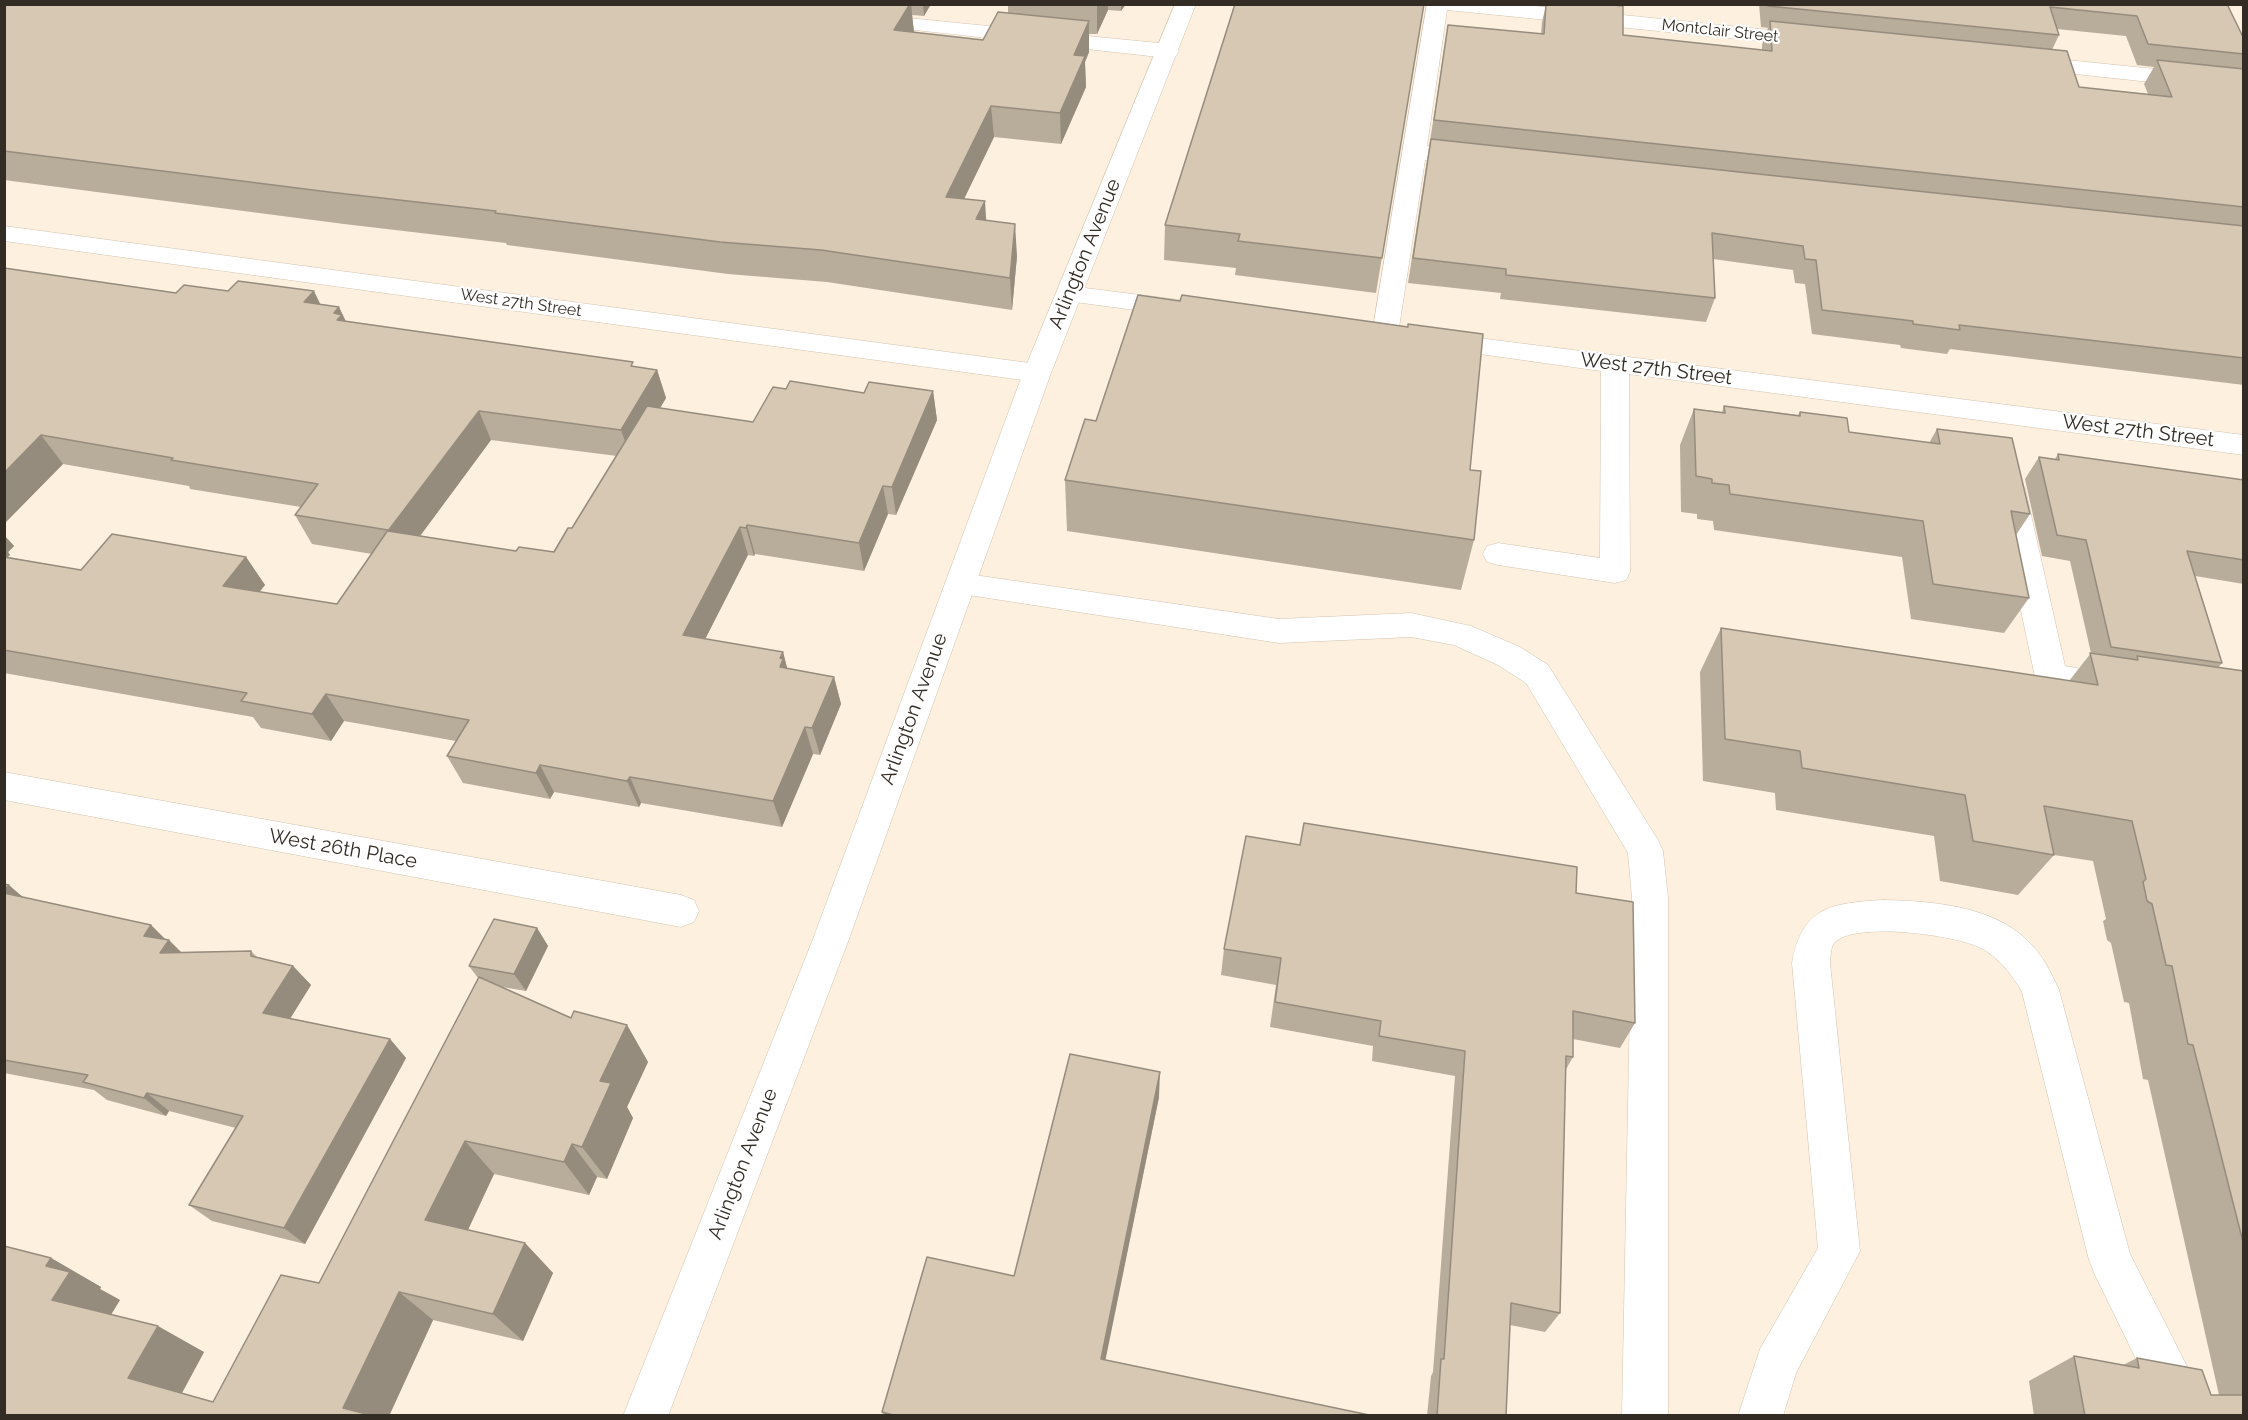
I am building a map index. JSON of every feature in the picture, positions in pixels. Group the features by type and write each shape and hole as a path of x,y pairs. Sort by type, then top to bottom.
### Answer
{"street":[{"name":"Arlington Avenue","path":"645,1416 831,939 1037,373 1186,4"},
{"path":"1438,4 1415,152 1498,161"},
{"name":"Montclair Street","path":"1446,4 1829,42"},
{"path":"1678,4 1679,27"},
{"path":"847,18 1168,51"},
{"path":"2003,60 2244,85"},
{"name":"West 27th Street","path":"1415,152 1393,335 2244,445"},
{"name":"West 27th Street","path":"4,233 1037,373"},
{"path":"1069,294 1208,312"},
{"path":"1498,554 1615,572 1615,364"},
{"path":"1994,412 2051,676 2141,690"},
{"path":"960,584 1279,631 1411,625 1460,634 1509,656 1537,674 1645,851 1650,898 1645,1416"},
{"name":"West 26th Place","path":"4,786 681,911"},
{"path":"1760,1416 1776,1365 1839,1251 1811,963 1815,943 1823,929 1849,919 1887,914 1959,924 1993,936 2018,954 2031,971 2040,990 2110,1260 2176,1392 2181,1416"}],"building":[{"path":"4,4 910,4 894,30 983,40 998,12 1089,21 1074,55 1085,56 1060,113 991,106 946,197 985,201 976,219 1015,224 1010,278 821,250 720,242 495,213 496,211 4,151"},
{"path":"1235,4 1424,4 1382,258 1238,241 1240,234 1165,225"},
{"path":"1546,4 1623,6 1623,35 1772,51 1770,21 2067,51 2079,87 2172,97 2157,60 2244,69 2244,207 1434,120 1448,25 1544,34"},
{"path":"1768,4 2227,4 2244,39 2244,54 2148,44 2137,16 2050,7 2059,35 1768,6"},
{"path":"1431,139 2244,226 2244,358 1959,325 1960,330 1913,324 1913,321 1822,310 1816,260 1805,259 1803,246 1712,233 1715,298 1506,275 1506,269 1413,258"},
{"path":"4,268 176,293 184,285 228,291 238,281 314,291 304,302 339,307 334,313 342,315 337,320 633,362 631,366 657,370 621,430 479,411 388,531 516,551 519,547 554,552 568,528 572,528 647,406 753,422 773,387 786,389 790,381 864,393 869,382 933,391 892,487 883,486 859,543 747,525 746,528 740,527 683,635 783,652 780,667 834,677 812,728 805,727 773,801 630,777 627,781 540,765 536,773 447,756 469,720 326,694 312,714 241,701 247,693 4,650 4,557 81,570 112,534 246,557 223,586 337,604 388,530 295,515 318,484 171,460 173,458 41,435 4,473"},
{"path":"1138,295 1180,301 1182,295 1408,327 1408,324 1483,334 1470,470 1481,471 1474,540 1065,480 1085,419 1096,421"},
{"path":"1724,406 1800,416 1800,412 1847,418 1849,432 1940,444 1937,429 2012,438 2030,514 2011,511 2029,598 1933,584 1923,521 1730,494 1729,485 1712,483 1712,479 1696,476 1694,409 1725,413"},
{"path":"2058,454 2244,480 2244,560 2187,551 2222,663 2111,647 2086,540 2057,535 2039,457 2059,460"},
{"path":"1721,628 2098,685 2090,653 2138,660 2137,656 2244,671 2244,1246 2193,1045 2188,1044 2172,966 2166,965 2152,904 2147,901 2143,882 2146,879 2132,821 2044,806 2054,855 1973,841 1965,795 1802,768 1800,751 1725,739"},
{"path":"1304,823 1577,867 1576,893 1633,902 1635,1023 1573,1011 1573,1057 1566,1056 1560,1313 1511,1303 1506,1416 1437,1416 1441,1359 1444,1359 1465,1051 1379,1036 1381,1021 1275,1002 1281,958 1224,949 1246,836 1300,845"},
{"path":"4,893 151,925 144,936 169,940 160,953 251,951 251,956 293,966 263,1013 390,1039 284,1228 189,1205 243,1116 147,1093 144,1098 83,1082 88,1075 4,1060"},
{"path":"494,919 537,928 514,974 469,966"},
{"path":"479,977 571,1018 574,1011 627,1025 600,1081 611,1083 582,1147 572,1144 564,1162 465,1141 425,1220 525,1243 493,1314 399,1292 343,1408 374,1416 4,1416 4,1246 51,1258 46,1266 70,1272 52,1300 158,1326 128,1378 213,1402 281,1275 319,1283"},
{"path":"1070,1054 1160,1072 1101,1359 1374,1416 897,1416 882,1412 927,1257 1014,1276"},
{"path":"2074,1356 2139,1368 2137,1358 2202,1370 2211,1395 2244,1395 2244,1416 2085,1416"}]}
